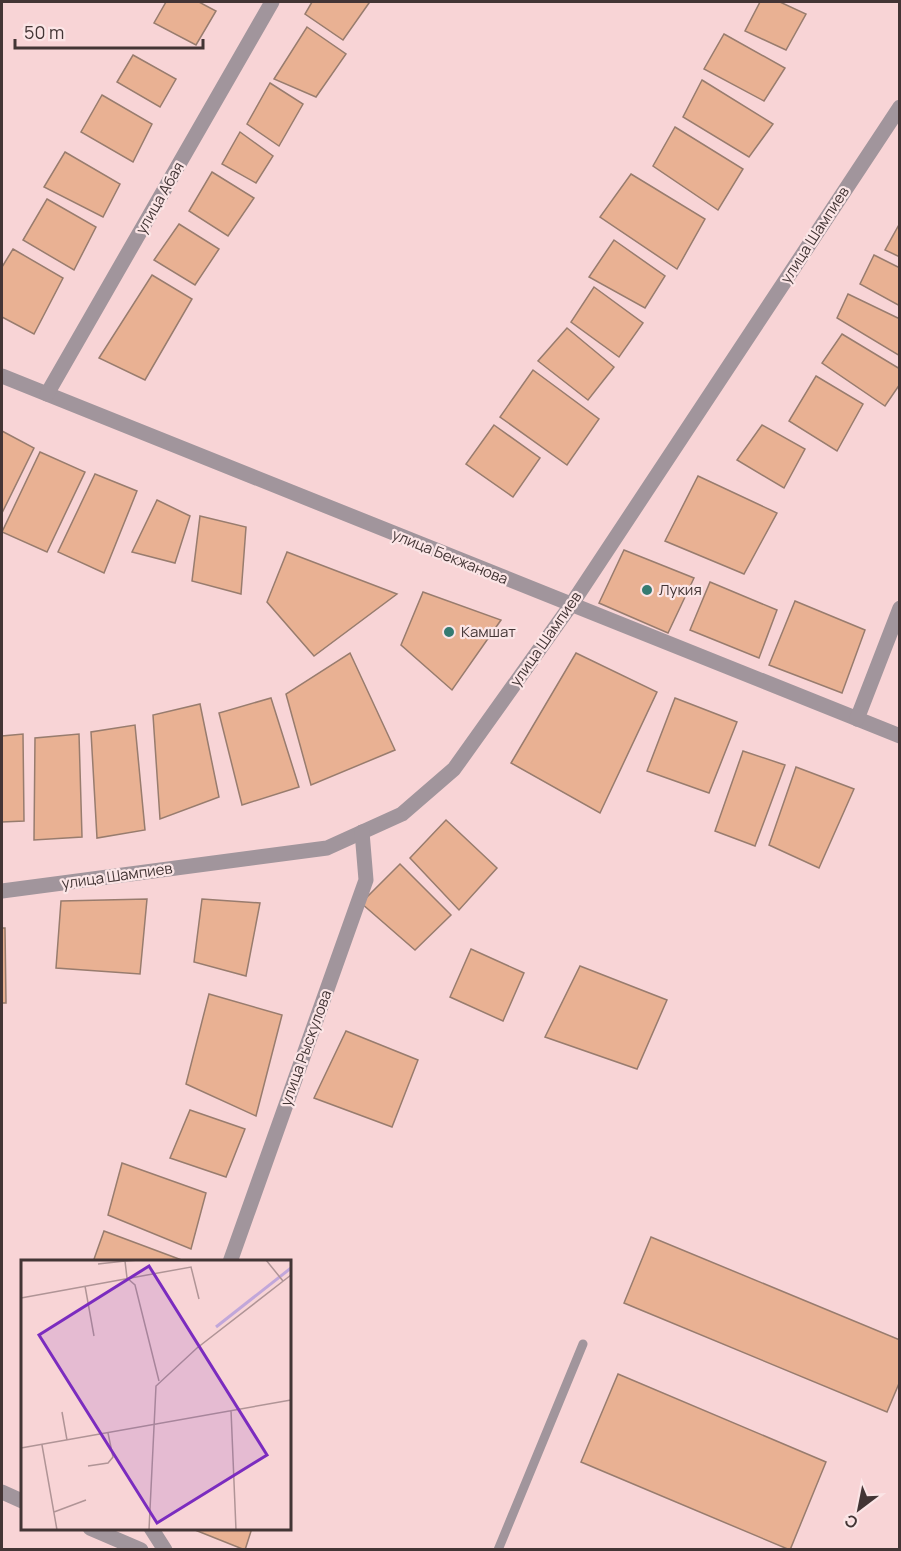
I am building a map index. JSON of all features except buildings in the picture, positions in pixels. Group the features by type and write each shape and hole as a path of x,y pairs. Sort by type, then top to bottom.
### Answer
{"street":[{"name":"улица Абая","path":"47,394 272,2"},
{"name":"улица Шампиев","path":"2,891 327,848 402,814 454,770 571,605 900,107"},
{"name":"улица Бекжанова","path":"2,376 900,736"},
{"path":"857,719 900,608"},
{"name":"улица Рыскулова","path":"231,1260 366,880 362,832"},
{"path":"2,1492 21,1501"},
{"path":"95,1530 141,1550"},
{"path":"152,1530 165,1550"}],"lane":[{"path":"498,1550 583,1344"}],"place":[{"name":"Лукия","path":"647,590"},
{"name":"Камшат","path":"449,632"}]}
